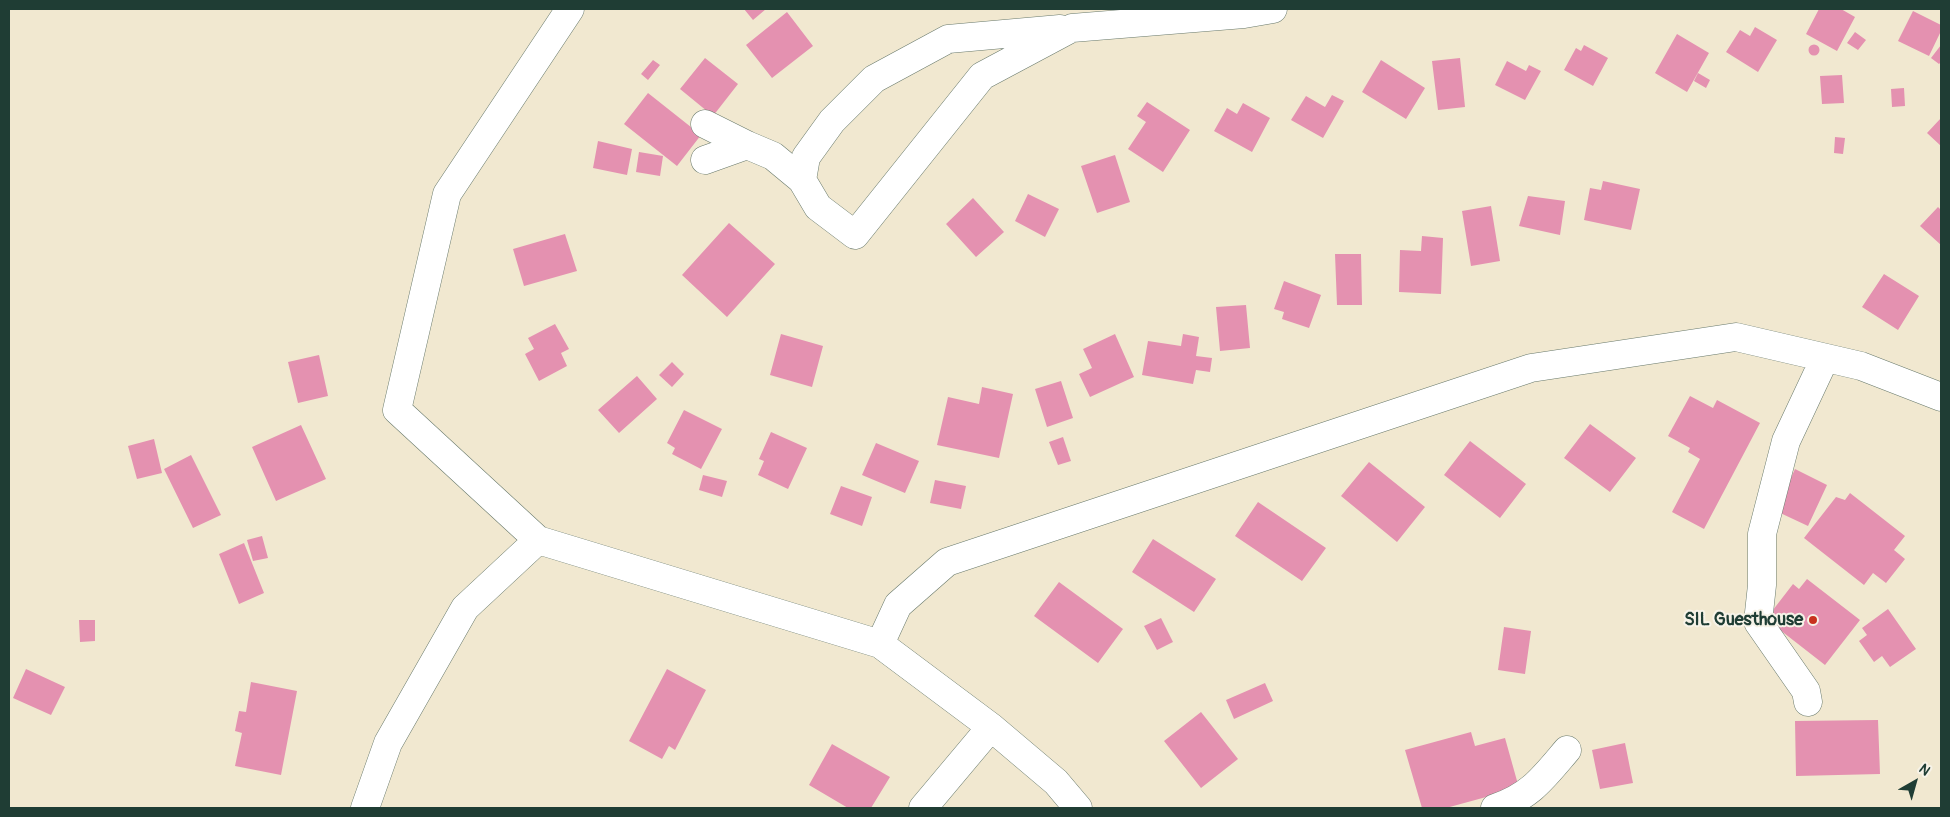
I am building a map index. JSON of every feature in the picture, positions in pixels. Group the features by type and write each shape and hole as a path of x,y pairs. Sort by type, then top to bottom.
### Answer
{"street":[{"path":"570,9 447,194 397,410 538,540 880,644 991,727 1056,782 1078,808"},
{"path":"802,180 806,157 832,122 874,79 948,39 1244,14 1274,9"},
{"path":"705,124 773,156 802,180 818,207 855,235 982,76 1072,28"},
{"path":"705,160 747,145"},
{"path":"880,644 898,605 947,562 1531,368 1736,337 1861,366 1941,397"},
{"path":"1808,702 1806,690 1758,622 1762,586 1762,534 1786,441 1824,358"},
{"path":"365,808 388,743 465,608 538,540"},
{"path":"923,808 991,727"},
{"path":"1495,808 1515,802 1540,782 1567,750"}],"building":[{"path":"744,9 766,9 753,20"},
{"path":"1819,9 1841,9 1855,17 1837,51 1806,34"},
{"path":"1913,11 1941,25 1941,31 1929,56 1898,41"},
{"path":"787,12 813,46 772,78 746,45"},
{"path":"1755,27 1777,40 1758,72 1726,52 1740,30 1750,36"},
{"path":"1855,32 1866,40 1858,50 1847,43"},
{"path":"1677,34 1709,53 1687,92 1655,73"},
{"path":"1584,45 1608,58 1593,86 1564,70 1576,48 1581,51"},
{"path":"1812,45 1816,45 1819,50 1818,54 1812,55 1809,52 1809,48"},
{"path":"1941,45 1941,62 1939,64 1931,58"},
{"path":"705,58 738,84 713,116 680,89"},
{"path":"1460,58 1465,107 1438,110 1432,61"},
{"path":"653,60 660,65 648,80 641,74"},
{"path":"1381,60 1425,88 1406,119 1362,92"},
{"path":"1507,61 1526,71 1529,65 1541,71 1525,100 1495,85"},
{"path":"1698,73 1710,80 1706,88 1694,81"},
{"path":"1842,75 1844,103 1822,104 1820,76"},
{"path":"1904,88 1905,106 1892,107 1891,89"},
{"path":"648,93 701,135 677,166 624,124"},
{"path":"1332,95 1344,101 1323,138 1291,120 1306,96 1325,107"},
{"path":"1147,102 1190,130 1163,172 1128,149 1146,122 1137,116"},
{"path":"1243,103 1270,118 1252,152 1214,131 1227,108 1237,114"},
{"path":"1941,118 1941,146 1927,133"},
{"path":"1835,137 1845,138 1843,154 1834,153"},
{"path":"598,141 632,149 627,175 593,168"},
{"path":"639,152 663,156 660,176 636,172"},
{"path":"1115,155 1130,202 1097,213 1081,166"},
{"path":"1603,181 1640,189 1631,230 1584,220 1590,188 1601,190"},
{"path":"1028,194 1059,209 1045,237 1015,221"},
{"path":"1528,196 1565,201 1560,235 1519,226"},
{"path":"973,198 1004,232 976,257 946,224"},
{"path":"1491,206 1500,261 1471,266 1462,211"},
{"path":"1938,207 1941,210 1941,245 1920,226"},
{"path":"729,223 775,264 727,317 682,275"},
{"path":"565,234 577,271 524,286 513,249"},
{"path":"1422,236 1443,238 1441,294 1399,292 1400,250 1421,251"},
{"path":"1335,254 1361,254 1362,305 1337,305"},
{"path":"1884,274 1919,296 1898,330 1862,307"},
{"path":"1284,281 1321,295 1309,328 1282,319 1284,312 1274,309"},
{"path":"1246,305 1250,348 1220,351 1216,307"},
{"path":"555,324 569,349 561,353 567,366 539,381 525,354 534,349 528,338"},
{"path":"781,334 823,346 812,387 770,375"},
{"path":"1115,334 1134,377 1090,397 1079,374 1092,368 1083,349"},
{"path":"1183,334 1199,337 1196,356 1212,358 1210,372 1196,370 1193,384 1142,375 1148,341 1181,346"},
{"path":"319,355 328,396 298,403 288,362"},
{"path":"672,362 684,374 672,387 659,375"},
{"path":"637,376 657,399 619,433 598,410"},
{"path":"1061,381 1073,418 1047,427 1035,389"},
{"path":"982,387 1013,394 999,458 937,445 948,397 979,404"},
{"path":"1690,396 1713,408 1717,400 1760,423 1704,529 1672,512 1700,459 1688,452 1690,448 1668,436"},
{"path":"684,410 722,429 701,469 672,454 675,448 667,443"},
{"path":"1590,424 1636,458 1610,492 1564,458"},
{"path":"301,425 326,479 276,501 252,447"},
{"path":"771,432 807,448 788,489 758,475 764,461 759,459"},
{"path":"1063,437 1071,461 1058,465 1049,442"},
{"path":"154,439 162,473 137,479 128,446"},
{"path":"1470,441 1526,484 1500,518 1444,475"},
{"path":"876,443 919,461 905,493 862,475"},
{"path":"191,455 221,515 193,528 164,469"},
{"path":"1369,462 1425,507 1397,542 1341,496"},
{"path":"1795,469 1827,485 1808,526 1776,511"},
{"path":"703,475 727,481 722,497 699,490"},
{"path":"935,480 966,486 961,509 930,503"},
{"path":"841,486 872,497 862,526 830,514"},
{"path":"1850,493 1905,536 1894,550 1905,559 1886,583 1873,573 1864,585 1804,538 1836,497 1845,500"},
{"path":"1258,502 1326,548 1302,581 1235,536"},
{"path":"262,536 268,558 253,561 247,540"},
{"path":"1153,539 1216,579 1194,612 1132,572"},
{"path":"244,543 264,593 239,604 219,554"},
{"path":"1807,579 1860,620 1825,665 1766,619 1793,584 1799,589"},
{"path":"1059,582 1123,629 1098,663 1034,616"},
{"path":"1888,609 1916,649 1890,667 1882,656 1874,662 1859,641 1867,635 1862,628"},
{"path":"1161,618 1173,642 1157,650 1144,626"},
{"path":"79,620 95,620 95,641 80,642"},
{"path":"1504,627 1531,631 1525,674 1498,670"},
{"path":"26,669 65,687 51,715 13,698"},
{"path":"667,669 706,690 675,750 669,746 662,759 629,741"},
{"path":"251,682 297,691 281,775 235,766 242,733 235,731 239,711 246,712"},
{"path":"1265,683 1273,701 1234,719 1226,700"},
{"path":"1201,712 1238,759 1201,788 1164,741"},
{"path":"1878,720 1880,774 1796,776 1795,721"},
{"path":"1471,732 1475,746 1505,738 1519,788 1446,808 1422,808 1405,750"},
{"path":"1625,743 1633,783 1600,789 1592,750"},
{"path":"832,744 890,777 871,808 848,808 809,785"}],"place":[{"name":"SIL Guesthouse","path":"1813,620"}]}
